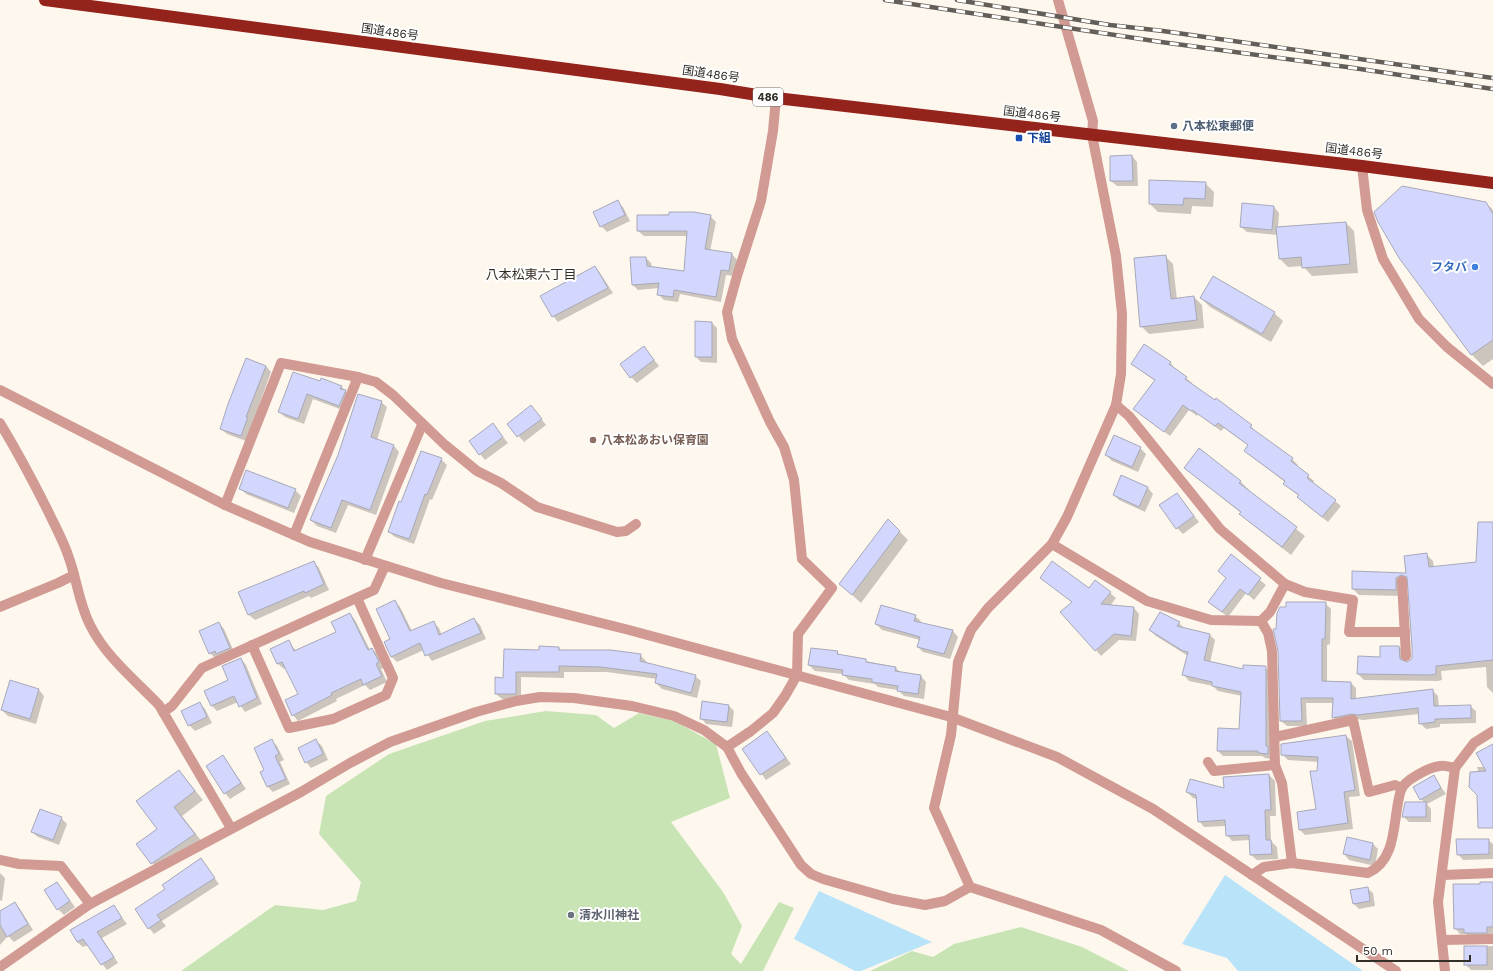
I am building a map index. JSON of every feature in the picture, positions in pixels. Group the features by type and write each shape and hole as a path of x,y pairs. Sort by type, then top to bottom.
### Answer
{"highway":[{"name":"国道486号","path":"45,0 712,88 776,98 1362,166 1493,183"}],"street":[{"path":"1058,0 1093,121 1092,135 1116,256 1122,314 1121,374 1116,406 1066,517 1052,544 988,608 971,630 958,662 951,717 951,735 934,808 970,887 1101,930 1176,971"},
{"path":"727,747 751,731 773,713 797,675 798,634 832,588 802,559 794,480 786,453 732,339 727,312 761,201 773,131 776,98"},
{"path":"1362,166 1366,186 1367,210 1382,259 1419,319 1447,347 1493,384"},
{"path":"225,505 281,362 376,382 393,395 422,425 477,470 501,483 537,507 617,532 626,531 636,524"},
{"path":"294,535 358,377"},
{"path":"0,390 225,505 294,535 366,560 441,583 797,675 951,717 1057,757 1153,809 1396,971"},
{"path":"1116,406 1129,416 1220,529 1285,584 1305,592 1353,600 1349,632 1405,632"},
{"path":"0,423 23,461 59,534 69,558 90,624 104,648 126,674 144,689 159,705 231,828"},
{"path":"366,560 422,425"},
{"path":"1052,544 1147,601 1211,620 1261,621 1270,612 1285,584"},
{"path":"163,712 172,706 202,668 374,590 385,566"},
{"path":"0,607 74,575"},
{"path":"1402,581 1406,656"},
{"path":"252,645 289,728 333,719 386,695 393,678 357,598"},
{"path":"1261,621 1268,633 1272,651 1275,765 1282,783 1292,862"},
{"path":"0,967 90,904 301,792 350,762 390,742 438,724 516,701 540,697 574,698 632,706 674,716 704,730 727,747 741,773 801,865 811,874 893,899 925,905 945,901 970,887"},
{"path":"1275,737 1353,720 1369,792 1395,785 1402,788"},
{"path":"1445,971 1438,902 1443,875 1455,768 1474,743 1493,731"},
{"path":"1208,762 1214,771 1275,765"},
{"path":"1252,875 1264,867 1292,862 1368,873 1378,868 1388,855 1402,788 1420,773 1440,766 1455,768"},
{"path":"0,860 18,864 61,866 90,904"},
{"path":"1443,875 1493,873"},
{"path":"1442,940 1493,939"}],"green space":[{"path":"546,711 596,715 614,728 639,713 674,721 716,744 730,798 671,822 723,892 742,926 731,954 741,964 779,902 794,908 763,971 181,971 275,905 323,910 356,901 361,882 319,834 326,796 389,754 485,721"},
{"path":"1021,927 1082,947 1129,971 870,971 912,951 933,957 954,944"}],"water":[{"path":"1225,875 1363,971 1238,971 1227,958 1182,944"},
{"path":"819,891 932,942 861,971 855,971 794,939"}],"building":[{"path":"1132,155 1133,181 1110,181 1110,156"},
{"path":"1149,180 1206,182 1205,199 1184,198 1183,205 1149,204"},
{"path":"1402,186 1486,202 1493,214 1493,340 1471,355 1399,258 1378,222 1374,212"},
{"path":"618,200 625,215 600,227 593,212"},
{"path":"1242,203 1274,206 1272,230 1240,227"},
{"path":"669,212 694,212 711,215 705,249 732,253 729,271 721,270 716,297 674,290 673,297 657,295 659,283 632,285 630,257 646,257 647,266 684,271 687,231 637,231 637,215 669,215"},
{"path":"1346,222 1350,264 1302,268 1301,257 1279,259 1276,227"},
{"path":"1166,255 1171,299 1194,296 1197,320 1140,327 1134,258"},
{"path":"595,266 608,288 552,317 540,296"},
{"path":"1213,276 1275,312 1262,334 1200,298"},
{"path":"695,321 712,322 712,357 695,357"},
{"path":"1144,344 1171,362 1169,364 1187,377 1185,379 1215,400 1216,398 1252,425 1250,427 1293,458 1291,461 1309,475 1307,478 1336,500 1322,517 1297,497 1299,495 1283,484 1285,481 1244,451 1248,445 1218,423 1215,426 1183,405 1164,432 1133,409 1155,380 1131,364"},
{"path":"644,346 654,360 630,378 620,364"},
{"path":"246,358 266,366 246,417 248,417 241,436 220,429"},
{"path":"293,372 320,381 321,378 342,386 340,389 346,390 339,406 307,394 298,419 278,412"},
{"path":"358,394 382,401 371,437 394,445 370,510 342,500 331,528 310,520 338,455"},
{"path":"531,405 542,419 517,437 507,424"},
{"path":"493,423 503,437 479,455 469,441"},
{"path":"1114,435 1141,447 1132,467 1105,455"},
{"path":"1199,448 1241,481 1239,483 1297,527 1282,547 1239,514 1241,512 1184,468"},
{"path":"421,451 442,458 427,495 425,494 409,539 388,532 399,501 401,502"},
{"path":"246,470 296,489 288,508 239,489"},
{"path":"1121,475 1148,487 1139,507 1113,495"},
{"path":"1177,493 1194,516 1176,529 1159,505"},
{"path":"888,519 900,531 852,595 839,584"},
{"path":"1478,522 1493,522 1493,660 1436,666 1436,674 1431,675 1357,674 1358,656 1380,657 1380,646 1399,646 1400,659 1407,662 1412,659 1412,647 1407,577 1401,575 1396,578 1396,590 1352,589 1352,571 1406,573 1404,556 1427,553 1429,567 1476,562"},
{"path":"1231,554 1261,578 1248,595 1240,589 1222,612 1208,602 1226,578 1218,571"},
{"path":"314,561 324,584 248,615 238,592"},
{"path":"1052,561 1089,588 1095,580 1111,592 1101,604 1134,607 1131,636 1114,634 1095,651 1060,612 1072,602 1040,578"},
{"path":"395,600 410,631 434,621 439,635 474,618 481,633 425,656 420,643 391,657 384,642 390,639 376,609"},
{"path":"1286,602 1326,602 1325,639 1322,639 1322,681 1351,682 1351,699 1433,689 1434,706 1471,705 1471,718 1435,719 1435,722 1419,724 1418,708 1357,715 1352,714 1332,718 1333,698 1301,698 1302,721 1280,721 1278,651 1273,629 1276,629 1277,613 1280,607 1286,607"},
{"path":"881,605 916,615 914,621 953,630 944,654 917,647 920,637 875,624"},
{"path":"1160,612 1180,622 1177,626 1210,634 1204,660 1243,669 1243,665 1266,666 1266,746 1268,746 1268,754 1258,753 1258,751 1217,751 1218,728 1239,729 1241,692 1212,686 1212,682 1182,675 1188,652 1183,651 1149,630"},
{"path":"350,613 368,650 372,648 379,662 376,664 382,676 363,685 361,679 331,693 332,695 292,716 285,700 298,694 282,662 277,664 270,649 289,640 294,651 336,632 331,622"},
{"path":"219,622 230,648 216,654 215,651 209,654 199,631"},
{"path":"539,646 559,647 559,650 611,650 641,654 640,661 696,675 691,693 655,683 657,674 600,667 559,666 559,672 516,672 516,694 495,694 495,677 503,678 504,649 539,650"},
{"path":"811,648 838,651 837,654 866,659 866,662 896,667 895,671 921,675 918,694 897,691 898,686 872,682 872,679 842,675 843,670 808,665"},
{"path":"241,658 257,698 239,707 234,696 211,706 204,691 228,680 222,666"},
{"path":"10,680 39,689 30,719 1,710"},
{"path":"702,701 729,705 727,722 700,719"},
{"path":"200,702 207,717 188,726 181,711"},
{"path":"767,731 786,758 760,775 742,749"},
{"path":"1346,735 1355,790 1344,792 1348,823 1299,830 1297,812 1316,809 1310,771 1317,771 1318,757 1281,755 1281,744"},
{"path":"272,739 279,754 275,756 286,779 267,787 260,772 264,770 254,748"},
{"path":"316,739 323,754 305,763 298,748"},
{"path":"1493,744 1493,828 1478,828 1477,795 1469,787 1470,772 1486,771 1476,753"},
{"path":"223,755 241,783 224,794 206,766"},
{"path":"179,770 195,791 174,807 195,834 151,864 136,844 157,829 136,801"},
{"path":"1269,774 1271,810 1265,810 1266,840 1271,840 1272,854 1250,855 1249,835 1226,836 1225,820 1198,822 1196,795 1186,792 1190,779 1224,788 1223,777"},
{"path":"1434,775 1441,788 1420,800 1413,787"},
{"path":"1405,802 1426,802 1426,817 1402,817"},
{"path":"40,809 62,817 53,840 31,832"},
{"path":"1347,837 1373,843 1370,860 1343,854"},
{"path":"1456,839 1489,839 1489,854 1457,855"},
{"path":"201,858 215,878 157,915 161,920 148,929 135,909 165,889 162,885"},
{"path":"57,882 70,901 57,910 44,890"},
{"path":"1480,882 1493,882 1493,927 1487,927 1487,933 1464,933 1464,929 1454,929 1453,884 1480,884"},
{"path":"1368,887 1370,901 1353,904 1350,890"},
{"path":"15,902 28,924 7,937 0,925 0,911"},
{"path":"114,905 122,918 97,932 114,957 101,965 83,939 77,942 70,930"},
{"path":"1464,946 1487,946 1487,965 1464,965"}],"railway":[{"path":"885,0 1161,42 1347,67 1493,89"},
{"path":"957,0 1110,25 1163,31 1493,78"}],"place":[{"name":"八本松東郵便","path":"1174,126"},
{"name":"下組","path":"1019,138"},
{"name":"フタバ","path":"1475,267"},
{"name":"八本松あおい保育園","path":"593,440"},
{"name":"清水川神社","path":"571,915"}],"district":[{"name":"八本松東六丁目","path":"531,274"}]}
